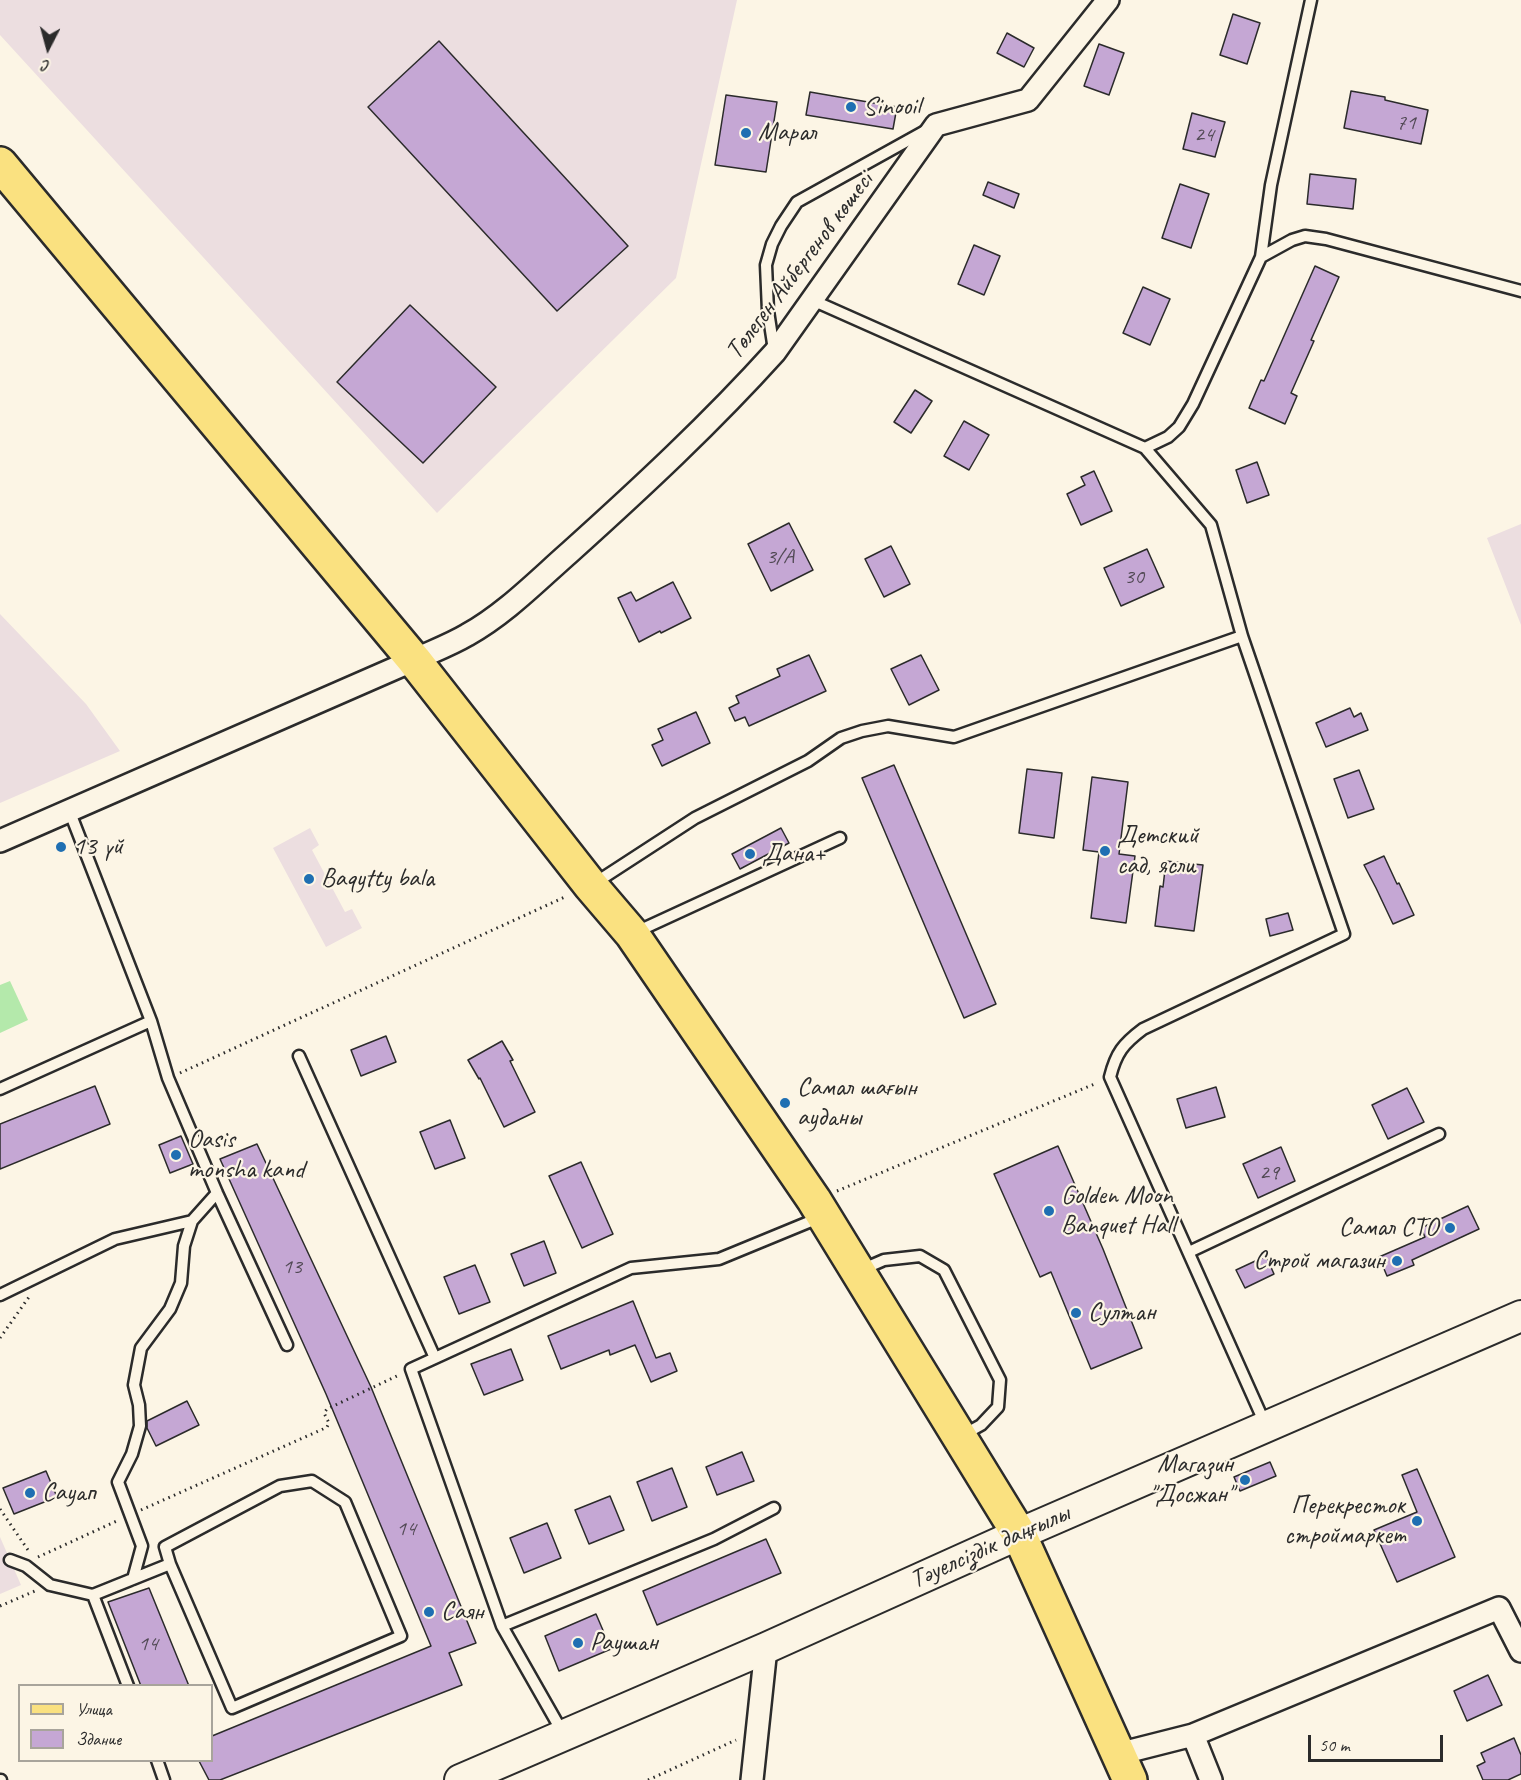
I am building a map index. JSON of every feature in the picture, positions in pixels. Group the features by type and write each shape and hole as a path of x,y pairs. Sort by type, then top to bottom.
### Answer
{"main road":[{"path":"0,164 414,660 591,886 632,934 819,1208 1019,1533 1124,1767"}],"street":[{"path":"936,125 1028,100 1108,0"},
{"name":"Төлеген Айбергенов көшесі","path":"0,841 468,635 522,595 650,481 775,352 936,125"},
{"name":"Тәуелсіздік даңғылы","path":"460,1780 766,1648 1019,1533 1521,1316"},
{"path":"1124,1767 1193,1735 1499,1608 1521,1651"},
{"path":"752,1780 766,1648"},
{"path":"1193,1735 1211,1780"}],"lane":[{"path":"1145,448 1168,437 1179,427 1193,404 1262,257 1271,185 1311,0"},
{"path":"775,352 768,311 766,265 777,235 797,202 936,125"},
{"path":"1262,257 1292,240 1305,236 1326,239 1521,291"},
{"path":"812,300 1145,448 1211,525 1242,636 1344,934 1143,1029 1125,1043 1114,1060 1110,1077 1266,1426"},
{"path":"591,886 695,818 808,761 841,738 862,730 888,726 954,736 1242,636"},
{"path":"69,810 150,1021 168,1078 217,1193 287,1345"},
{"path":"632,934 840,838"},
{"path":"0,1089 150,1021"},
{"path":"299,1056 435,1358"},
{"path":"1189,1252 1439,1134"},
{"path":"133,1579 142,1546 118,1482 132,1454 140,1426 139,1405 134,1385 141,1348 170,1309 181,1283 184,1246 192,1221 217,1193"},
{"path":"564,1735 502,1626 411,1369 631,1268 719,1259 819,1208"},
{"path":"0,1295 115,1239 192,1221"},
{"path":"858,1272 884,1260 920,1256 944,1270 1000,1380 998,1407 981,1425 960,1437"},
{"path":"312,1481 345,1502 400,1636 232,1708 170,1564 165,1547 280,1486 312,1481"},
{"path":"502,1626 714,1539 774,1508"},
{"path":"10,1560 26,1566 50,1585 93,1595 170,1564"},
{"path":"93,1595 127,1684"},
{"path":"157,1762 165,1780"}],"path":[{"path":"168,1078 591,886"},
{"path":"819,1208 1110,1077"},
{"path":"0,1338 30,1295"},
{"path":"0,1509 35,1559 322,1429 329,1422 324,1413 327,1409 411,1369"},
{"path":"0,1606 50,1585"},
{"path":"648,1780 757,1730"}],"shaded area":[{"path":"0,0 737,0 676,278 437,513 0,35"},
{"path":"1521,524 1521,625 1487,538"},
{"path":"0,614 86,704 120,751 0,803"},
{"name":"Baqytty bala","path":"310,828 319,845 312,850 345,912 352,909 362,928 326,947 273,848"},
{"path":"0,1537 21,1585 0,1594"}],"green space":[{"path":"10,981 28,1020 0,1033 0,985"}],"building":[{"path":"1233,14 1260,23 1247,64 1220,55"},
{"path":"1007,33 1034,48 1024,67 997,53"},
{"path":"439,41 628,246 557,311 368,107"},
{"path":"1099,44 1124,53 1109,95 1084,86"},
{"path":"1351,91 1385,97 1385,100 1428,110 1421,144 1344,128"},
{"path":"810,92 897,107 893,129 806,115"},
{"name":"Марал","path":"726,95 777,102 766,172 715,165"},
{"path":"1192,113 1225,122 1215,157 1183,149"},
{"path":"1310,174 1356,179 1353,209 1307,204"},
{"path":"988,182 1019,194 1014,208 983,195"},
{"path":"1180,184 1209,194 1191,248 1162,238"},
{"path":"974,245 1000,256 984,295 958,284"},
{"path":"1315,266 1339,277 1291,393 1297,396 1285,424 1249,408 1261,380 1264,381"},
{"path":"1143,287 1170,299 1150,345 1123,333"},
{"path":"410,305 496,387 423,463 337,382"},
{"path":"915,390 932,401 911,433 894,422"},
{"path":"964,421 989,435 969,470 944,456"},
{"path":"1257,462 1269,495 1247,503 1236,470"},
{"path":"1094,471 1112,511 1081,525 1067,494 1085,485 1081,477"},
{"path":"789,523 813,570 771,591 748,544"},
{"path":"891,546 910,584 884,597 865,559"},
{"path":"1147,549 1164,587 1121,606 1104,568"},
{"path":"673,582 691,618 639,642 618,598 631,592 636,601"},
{"path":"809,655 826,691 749,726 745,717 735,721 729,708 739,703 736,696 780,676 777,669"},
{"path":"921,655 939,690 909,705 891,669"},
{"path":"1350,708 1354,717 1361,713 1368,730 1326,747 1316,723"},
{"path":"696,712 710,743 662,766 652,745 663,740 658,729"},
{"path":"894,765 996,1004 964,1018 862,778"},
{"path":"1027,769 1062,773 1054,838 1019,833"},
{"path":"1359,770 1374,809 1348,818 1334,779"},
{"path":"1092,777 1128,782 1119,854 1135,856 1126,923 1091,918 1099,852 1083,850"},
{"path":"781,828 789,843 740,869 732,854"},
{"path":"1384,856 1414,915 1393,924 1364,865"},
{"path":"1166,861 1203,865 1194,931 1155,926"},
{"path":"1288,913 1293,930 1270,936 1266,919"},
{"path":"386,1036 396,1062 361,1076 351,1050"},
{"path":"502,1041 513,1060 510,1061 535,1112 504,1127 480,1078 468,1060"},
{"path":"95,1086 110,1124 0,1169 0,1124"},
{"path":"1216,1087 1225,1117 1186,1128 1177,1099"},
{"path":"1407,1088 1424,1122 1388,1139 1372,1105"},
{"path":"450,1120 465,1158 435,1169 420,1132"},
{"name":"Oasis monsha kand","path":"181,1136 193,1164 170,1173 159,1145"},
{"path":"257,1144 371,1387 476,1643 449,1653 462,1685 220,1780 209,1780 200,1762 213,1762 213,1736 431,1646 326,1394 220,1159"},
{"path":"1058,1146 1103,1249 1142,1348 1091,1369 1051,1272 1040,1277 994,1174"},
{"path":"1281,1147 1295,1181 1258,1198 1243,1164"},
{"path":"581,1162 613,1234 582,1248 549,1176"},
{"path":"1468,1206 1479,1229 1412,1260 1414,1265 1387,1276 1379,1257 1425,1237 1421,1228"},
{"path":"544,1241 556,1273 524,1286 511,1254"},
{"path":"1266,1256 1274,1274 1245,1288 1236,1270"},
{"path":"475,1265 490,1302 459,1314 444,1277"},
{"path":"633,1301 656,1358 670,1353 677,1371 651,1382 635,1345 610,1355 609,1350 561,1369 548,1336"},
{"path":"511,1349 523,1380 484,1395 471,1364"},
{"path":"187,1401 199,1425 156,1446 147,1428 147,1421"},
{"path":"742,1452 754,1481 717,1495 706,1467"},
{"path":"1270,1462 1276,1476 1240,1491 1234,1477"},
{"path":"672,1468 687,1507 652,1521 637,1482"},
{"name":"Перекресток строймаркет","path":"1417,1469 1455,1557 1397,1582 1374,1530 1417,1512 1402,1475"},
{"name":"Сауап","path":"46,1471 57,1497 14,1514 3,1488"},
{"path":"610,1496 624,1530 589,1544 575,1510"},
{"path":"547,1523 561,1558 524,1573 510,1538"},
{"path":"766,1539 781,1573 657,1625 643,1591"},
{"path":"149,1588 188,1684 140,1684 108,1602"},
{"name":"Раушан","path":"596,1614 611,1649 559,1671 545,1636"},
{"path":"1488,1675 1502,1705 1467,1721 1454,1691"},
{"path":"1514,1738 1521,1755 1521,1774 1508,1780 1483,1780 1477,1766 1485,1762 1481,1753"}],"place":[{"name":"Sinooil","path":"851,107"},
{"name":"Марал","path":"746,133"},
{"name":"13 үй","path":"61,847"},
{"name":"Детский сад, ясли","path":"1105,851"},
{"name":"Дана+","path":"750,854"},
{"name":"Baqytty bala","path":"309,879"},
{"name":"Самал шағын ауданы","path":"785,1103"},
{"name":"Oasis monsha kand","path":"176,1155"},
{"name":"Golden Moon Banquet Hall","path":"1049,1211"},
{"name":"Самал СТО","path":"1450,1228"},
{"name":"Строй магазин","path":"1397,1261"},
{"name":"Султан","path":"1076,1313"},
{"name":"Магазин \"Досжан\"","path":"1245,1480"},
{"name":"Сауап","path":"30,1493"},
{"name":"Перекресток строймаркет","path":"1417,1521"},
{"name":"Саян","path":"429,1612"},
{"name":"Раушан","path":"578,1643"}]}
